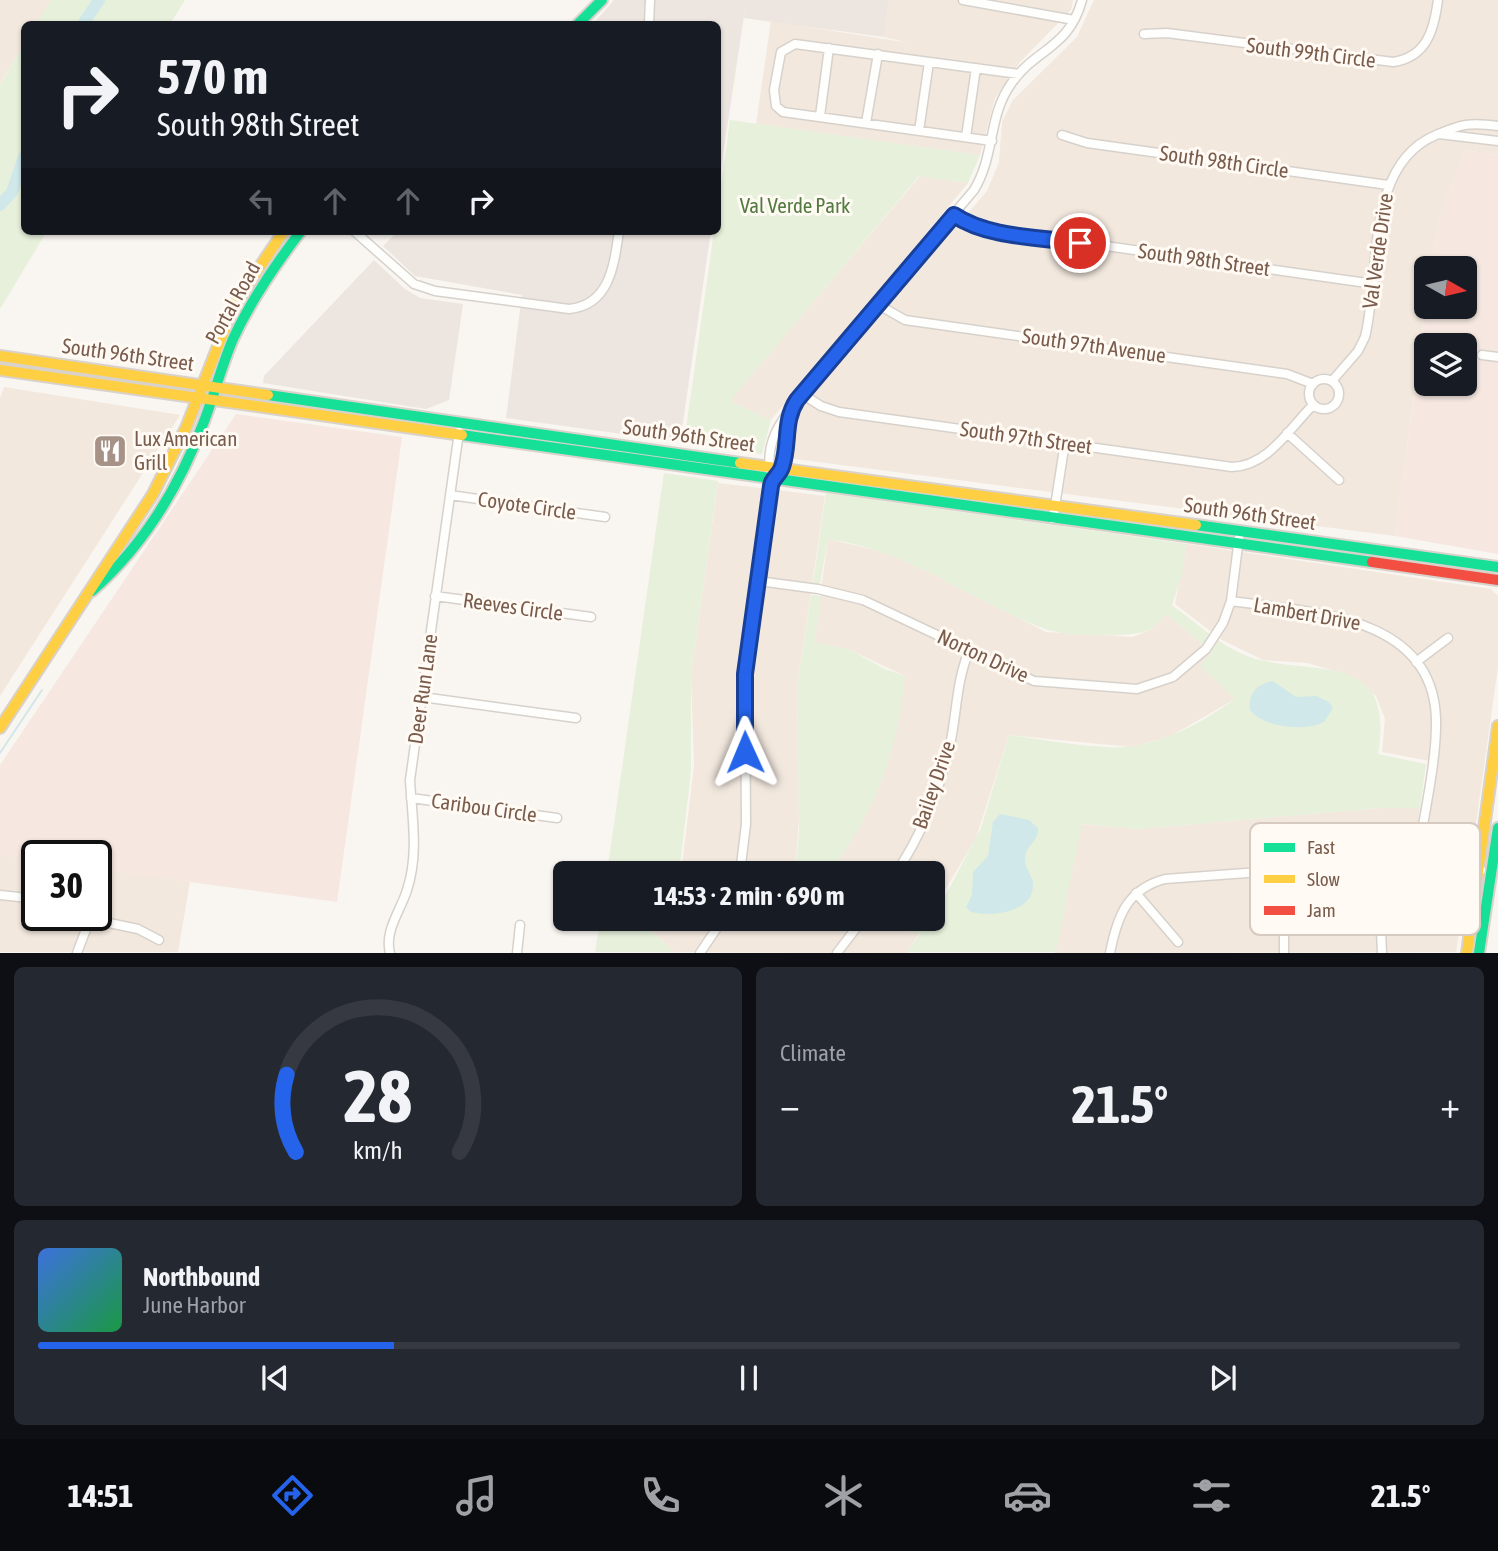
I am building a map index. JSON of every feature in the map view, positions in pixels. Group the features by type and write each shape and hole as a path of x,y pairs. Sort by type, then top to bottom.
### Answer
{"main road":[{"path":"581,21 602,0"},
{"name":"Portal Road","path":"90,592 104,564 160,482 234,305 281,235"},
{"name":"Portal Road","path":"90,592 105,581 163,504 194,444 228,351 254,299 298,235"},
{"name":"South 96th Street","path":"0,356 461,424 1056,502 1240,533 1498,567"},
{"name":"South 96th Street","path":"0,370 1498,580"},
{"path":"0,728 90,592"},
{"path":"1480,870 1498,726"},
{"path":"1479,953 1495,869 1498,828"},
{"path":"1467,953 1470,935"}],"street":[{"path":"649,21 650,0"},
{"path":"963,0 1074,20"},
{"path":"741,861 746,824 745,674 772,480 768,466 773,436 778,424 802,394 980,181 1000,104 1019,74 1058,43 1074,20 1082,0"},
{"name":"South 99th Circle","path":"1144,34 1167,33 1393,62 1409,57 1426,43 1434,27 1438,0"},
{"path":"992,141 779,109 775,98 775,80 783,48 795,44 1019,74"},
{"path":"820,116 829,48"},
{"path":"866,123 877,54"},
{"path":"919,131 929,62"},
{"path":"966,137 976,68"},
{"name":"Val Verde Drive","path":"1254,463 1313,405 1322,409 1335,405 1339,393 1332,381 1363,344 1388,185 1410,151 1450,127 1464,124 1498,126"},
{"path":"1439,134 1498,141"},
{"name":"South 98th Circle","path":"1062,135 1087,144 1388,185"},
{"name":"South 98th Street","path":"954,215 973,226 993,230 1374,284"},
{"path":"359,235 414,284 436,291 569,309 598,297 612,275 618,235"},
{"name":"South 97th Avenue","path":"877,304 905,320 1287,374 1313,384"},
{"path":"1482,355 1498,357"},
{"path":"1313,405 1309,393 1313,384 1324,379 1332,381"},
{"name":"South 97th Street","path":"802,394 821,406 839,412 1232,467 1254,463"},
{"path":"772,480 782,468 788,414"},
{"name":"Deer Run Lane","path":"390,953 389,934 408,888 413,854 415,827 410,780 461,424"},
{"path":"1287,433 1339,480"},
{"path":"1053,519 1065,442"},
{"name":"Coyote Circle","path":"450,495 605,517"},
{"name":"Norton Drive","path":"758,580 827,591 863,600 1015,674 1042,683 1137,689 1173,677 1194,662 1223,623 1231,601 1240,533"},
{"name":"Reeves Circle","path":"435,596 591,617"},
{"name":"Lambert Drive","path":"1231,601 1341,617 1370,625 1388,636 1416,662 1430,690 1437,721 1423,823"},
{"path":"1416,662 1448,638"},
{"name":"Bailey Drive","path":"902,861 923,823 944,769 955,721 959,677 969,651"},
{"path":"422,697 576,718"},
{"name":"Caribou Circle","path":"411,798 557,818"},
{"path":"1480,870 1495,869"},
{"path":"1110,953 1116,921 1136,893 1152,883 1165,879 1250,872"},
{"path":"1136,893 1178,942"},
{"path":"1,897 21,898"},
{"path":"112,923 138,929 159,940"},
{"path":"517,953 520,925"},
{"path":"77,953 83,931"},
{"path":"700,953 715,931"},
{"path":"837,953 854,931"},
{"path":"1284,935 1284,953"},
{"path":"1380,935 1382,953"}],"shaded area":[{"path":"0,0 51,0 38,21 21,21 21,49 0,84"},
{"path":"614,0 889,0 884,37 744,18 745,9 721,168 721,21 596,21"},
{"path":"889,0 1073,0 1071,10 1020,62 995,98 980,155 756,124 771,21 909,43 884,37"},
{"path":"1094,0 1498,0 1498,155 1465,150 1437,225 1433,256 1414,256 1414,319 1424,319 1422,333 1414,333 1414,393 1395,536 787,458 794,416 987,191 999,162 1002,122 1013,100 1077,37"},
{"path":"1465,150 1498,155 1498,554 1395,536 1414,394 1414,396 1477,396 1477,333 1422,333 1424,319 1477,319 1477,256 1433,256 1437,225"},
{"path":"920,176 968,183 771,420 729,401"},
{"path":"394,235 710,235 680,442 506,418 522,295 415,276 383,246"},
{"path":"374,260 405,289 420,298 463,304 449,400 426,409 263,383 264,376"},
{"path":"4,387 180,415 0,696 0,398"},
{"path":"236,414 402,437 337,902 112,871 112,840 21,840 21,858 0,855 0,765"},
{"path":"718,483 825,496 797,688 799,816 796,861 682,861 694,766 691,674"},
{"path":"828,539 893,554 1046,632 1133,637 1150,630 1166,614 1212,652 1201,666 1235,699 1169,737 1131,747 1009,735 976,838 945,890 945,861 835,861 905,676 850,650 814,642"},
{"path":"1187,544 1491,589 1498,596 1498,667 1476,823 1428,823 1435,762 1382,752 1385,719 1376,696 1346,674 1307,663 1263,660 1222,640 1175,604"},
{"path":"1382,808 1420,808 1418,823 1250,823 1250,935 1459,935 1456,952 1055,953 1081,824 1136,829"},
{"path":"0,851 21,854 21,931 112,931 112,870 190,882 178,952 0,952"},
{"path":"651,931 921,931 907,953 674,952"}],"green space":[{"path":"51,0 185,0 172,21 38,21"},
{"path":"21,49 21,235 45,235 0,309 0,85"},
{"name":"Val Verde Park","path":"730,120 980,155 968,183 919,176 730,401 771,420 762,454 684,443 713,235 721,235 721,186"},
{"path":"664,473 718,481 691,674 691,772 680,861 609,861"},
{"path":"826,493 1187,544 1181,578 1172,605 1238,652 1263,661 1339,672 1359,680 1373,694 1380,718 1378,754 1426,764 1420,808 1382,808 1136,829 1082,824 1056,952 907,952 920,934 909,931 945,931 945,896 981,828 1009,735 1089,746 1133,746 1161,739 1187,728 1235,699 1200,666 1212,652 1166,614 1151,629 1130,634 1098,635 1054,631 1018,618 886,554 828,539 820,584 813,583"},
{"path":"811,595 821,596 815,642 850,650 885,669 905,676 897,731 882,780 860,827 838,861 796,861 799,831 797,688"},
{"path":"598,931 651,931 674,952 595,952"}],"water":[{"path":"1273,681 1296,697 1316,696 1329,702 1333,708 1324,722 1307,727 1265,721 1250,710 1250,699 1258,687"},
{"path":"1000,814 1029,820 1038,828 1037,836 1025,857 1033,883 1032,893 1020,907 1010,911 989,914 971,912 966,907 972,895 973,872 988,856 993,822"}],"waterway":[{"path":"85,21 99,0"},
{"path":"0,205 12,192 21,166"},
{"path":"0,753 42,690"}],"traffic: fast":[{"path":"581,21 602,0"},
{"path":"92,591 127,555 171,493 207,413 240,325 264,283 298,235"},
{"path":"268,395 740,463"},
{"path":"462,435 1372,562"},
{"path":"1196,525 1498,567"},
{"path":"1479,953 1498,828"}],"traffic: slow":[{"path":"0,728 153,494 186,428 234,305 281,235"},
{"path":"0,356 268,395"},
{"path":"0,370 462,435"},
{"path":"740,463 1196,525"},
{"path":"1480,858 1498,726"},
{"path":"1467,953 1469,935"}],"traffic: jam":[{"path":"1372,562 1498,580"}],"place":[{"name":"Lux American Grill","path":"110,451"}],"route":[{"path":"745,752 745,674 771,486 772,480 782,468 788,414 797,400 954,215 973,226 1080,243"}]}
